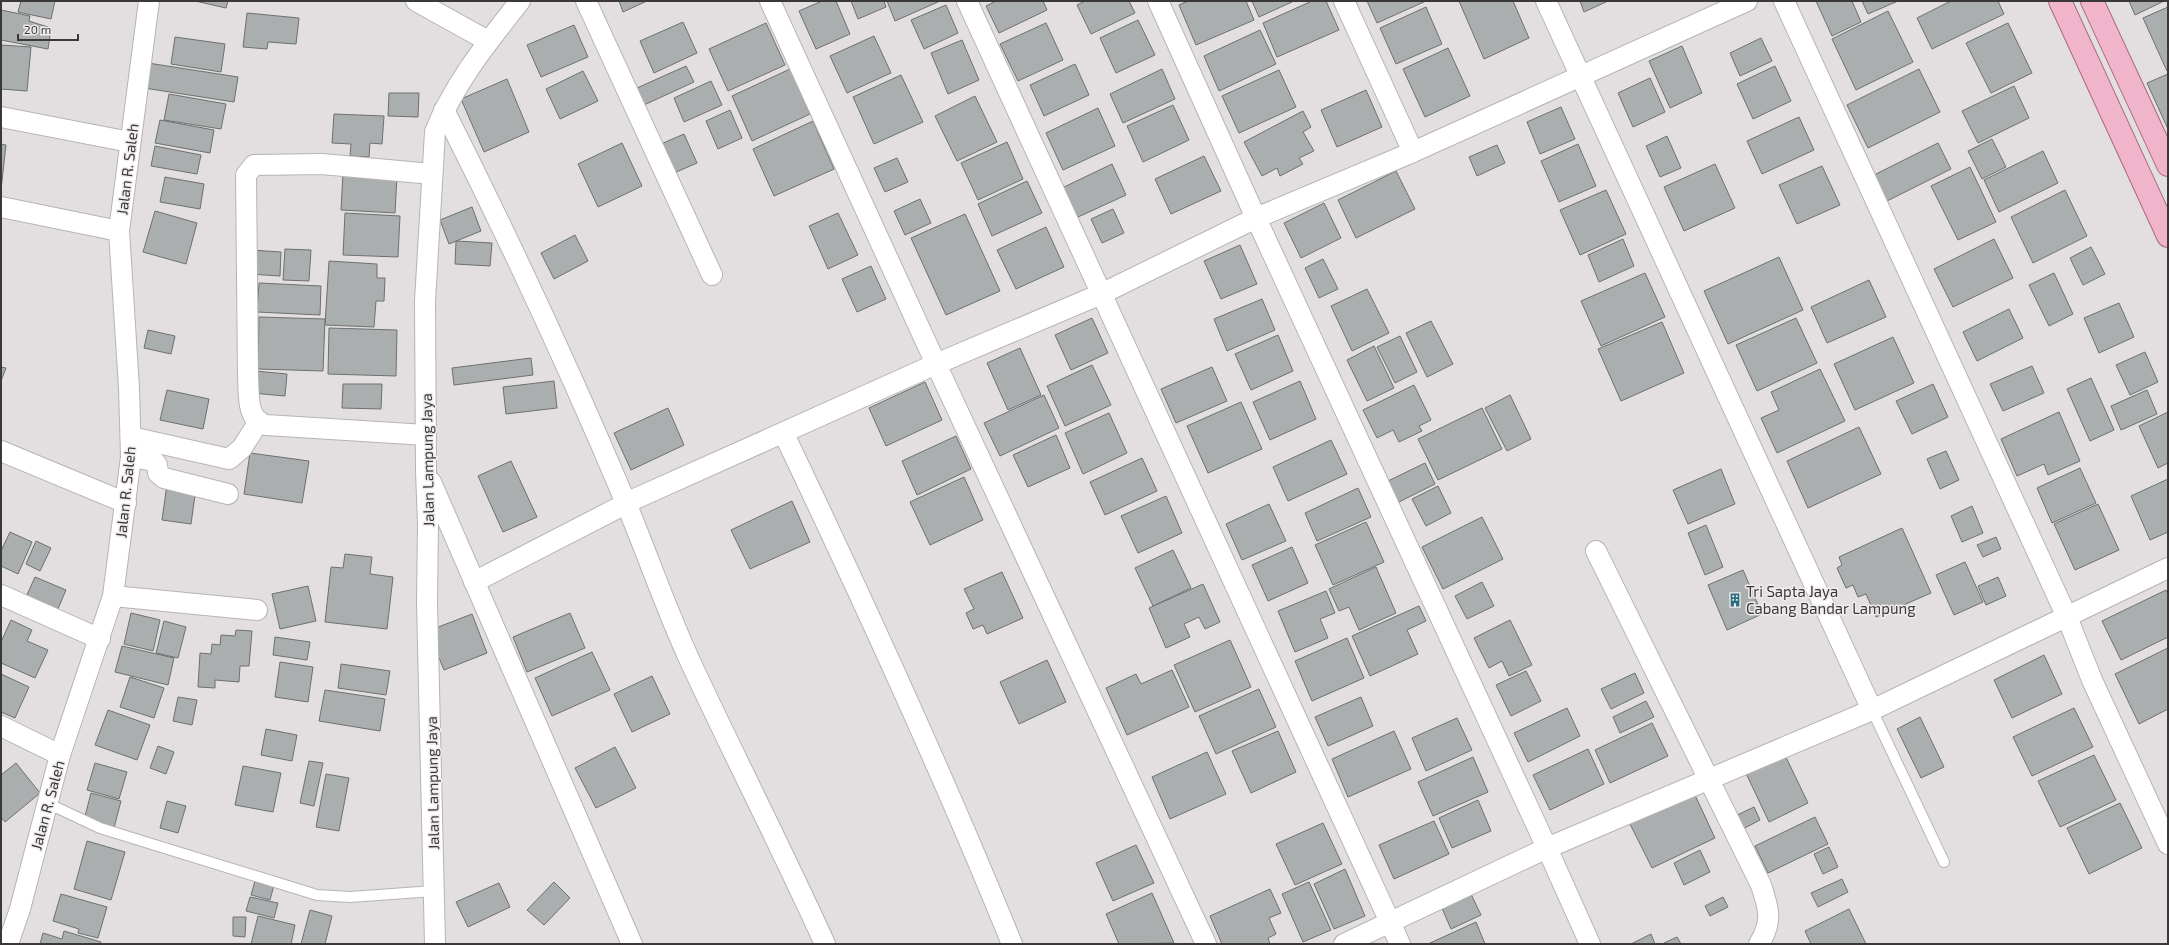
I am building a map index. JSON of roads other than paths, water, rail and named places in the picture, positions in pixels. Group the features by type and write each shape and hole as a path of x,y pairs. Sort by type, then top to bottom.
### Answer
{"main road":[{"path":"2060,1 2168,236"},
{"path":"2092,1 2168,165"},
{"path":"2123,138 2130,144 2141,145 2150,137 2150,127"},
{"path":"2144,184 2145,174 2150,169 2159,166 2168,169"}],"street":[{"name":"Jalan R. Saleh","path":"8,944 20,909 60,755 100,639 113,596 131,457 119,231 149,1"},
{"path":"416,1 488,41"},
{"name":"Jalan Lampung Jaya","path":"437,940 434,891 427,603 428,538 425,301 435,132 444,110 488,41 520,1"},
{"path":"586,1 712,275"},
{"path":"770,1 936,364 1206,944"},
{"path":"967,1 1400,944"},
{"path":"1158,1 1256,218 1590,944"},
{"path":"1344,1 1413,152"},
{"path":"1546,1 1872,710"},
{"path":"474,582 626,504 784,434 936,364 1101,294 1256,218 1413,152 1747,1"},
{"path":"1784,1 2067,617 2092,680 2168,844"},
{"path":"444,110 526,277 626,504 690,661 826,944"},
{"path":"1,117 130,142"},
{"path":"426,435 266,425 259,421 250,408 248,376 246,175 250,168 256,164 322,164 432,174"},
{"path":"1,207 119,231"},
{"path":"131,437 229,459 242,448 259,421"},
{"path":"784,434 862,597 986,878 1012,944"},
{"path":"1,451 126,502"},
{"path":"131,457 154,461 157,464 158,473 164,478 228,494"},
{"path":"426,471 632,944"},
{"path":"1596,550 1761,885 1769,907 1769,919 1759,944"},
{"path":"1344,944 1547,848 1872,710 2168,568"},
{"path":"1,595 100,639"},
{"path":"113,596 258,610"},
{"path":"1,726 60,755"}],"lane":[{"path":"1872,710 1944,862"},
{"path":"47,803 100,828 317,895 350,897 434,891"}],"place":[{"name":"Tri Sapta Jaya Cabang Bandar Lampung","path":"1735,600"}]}
